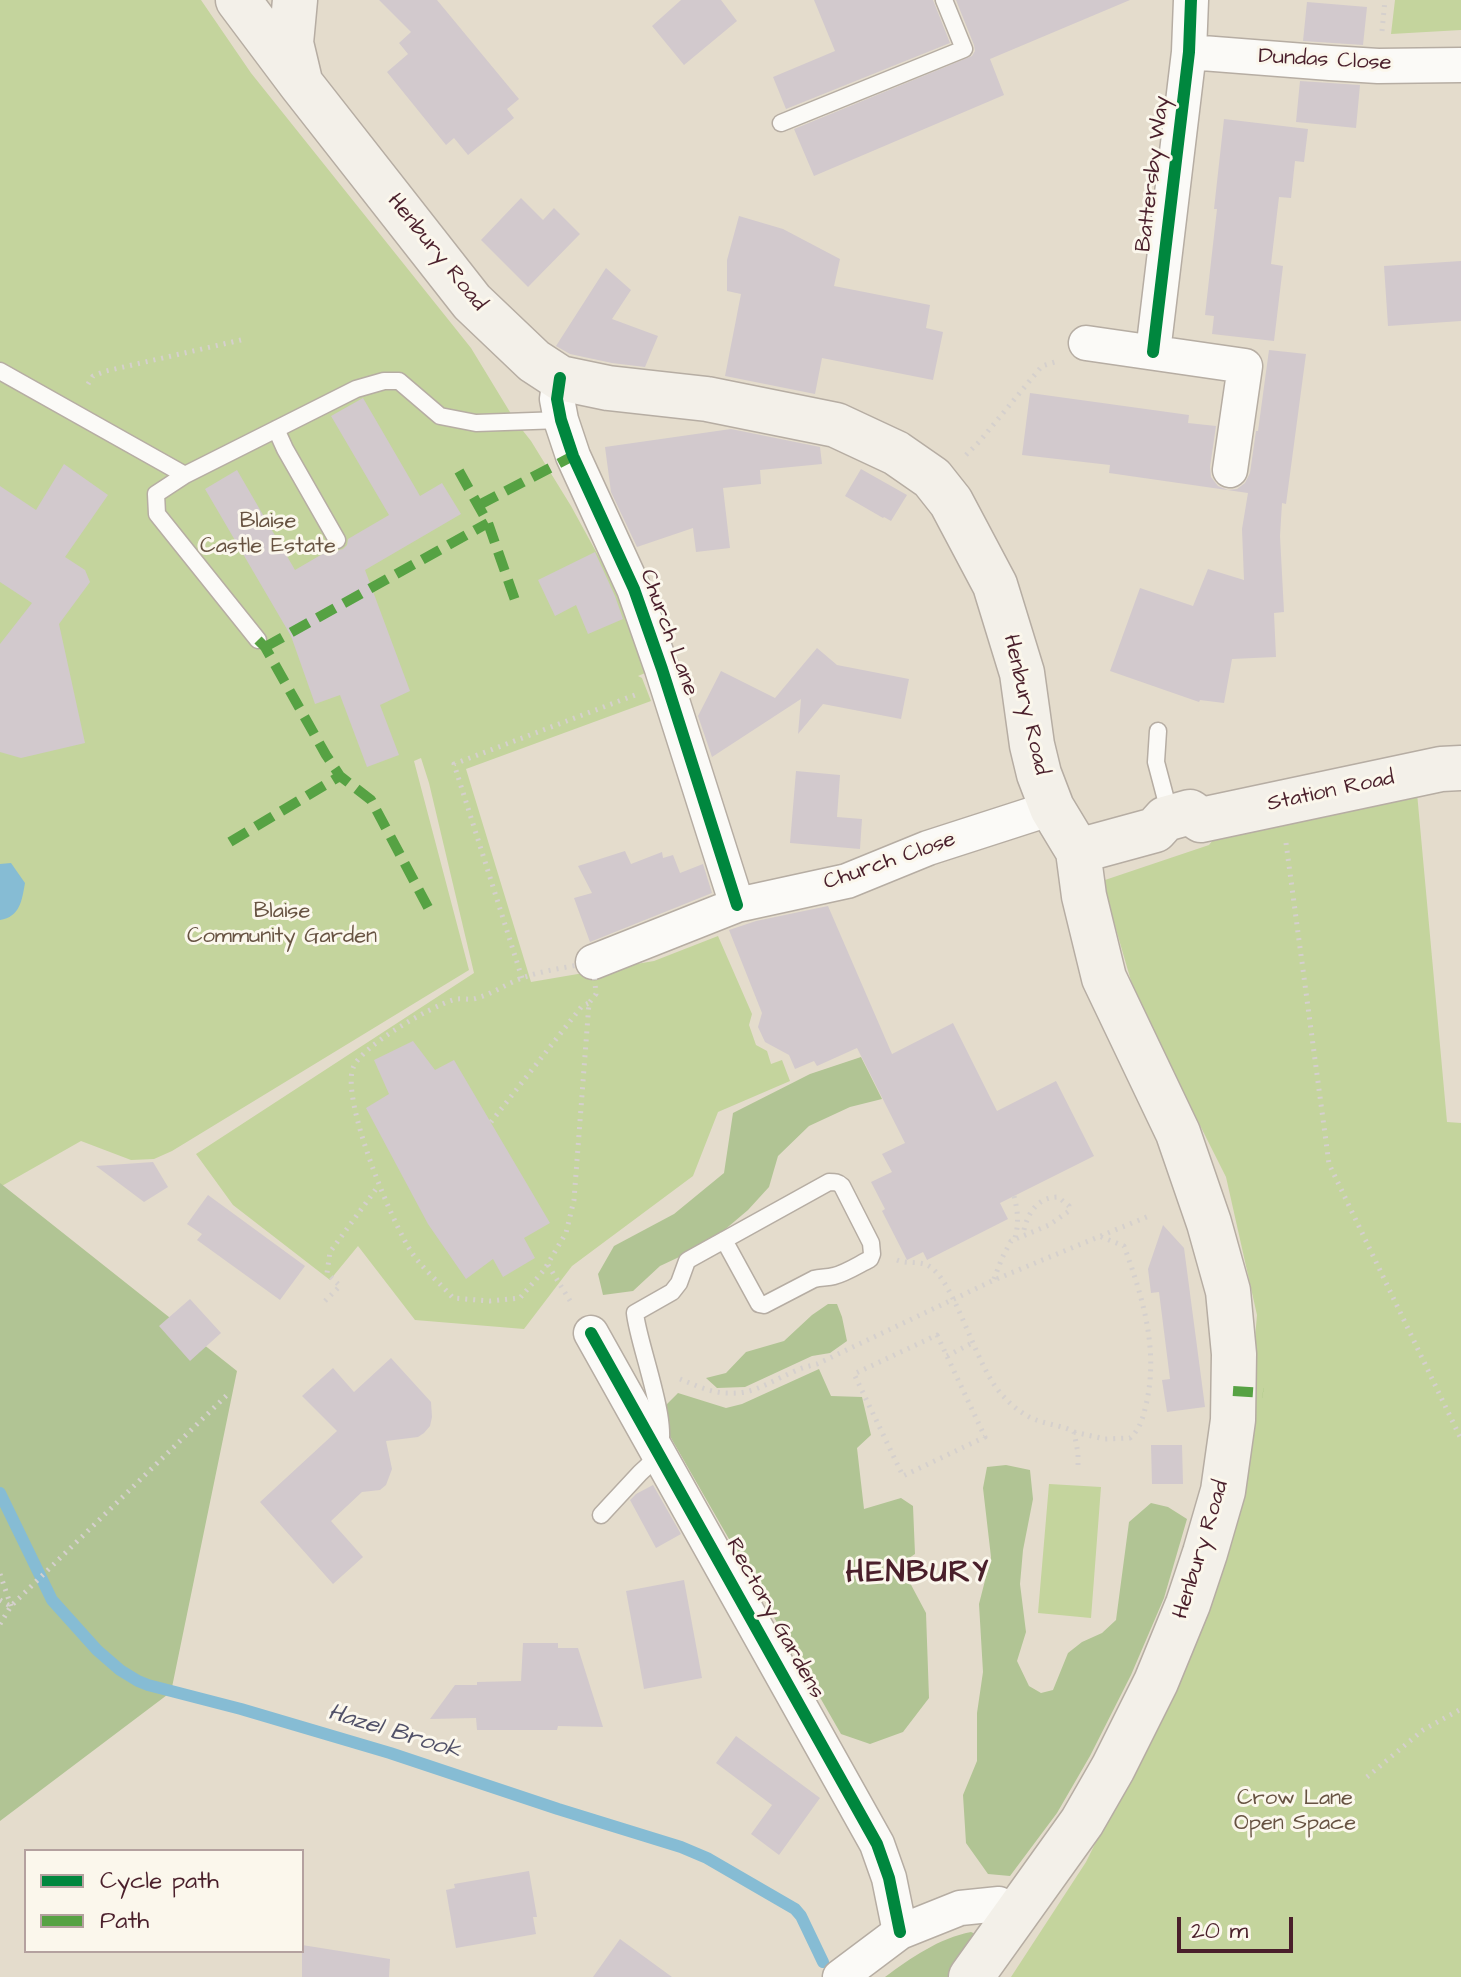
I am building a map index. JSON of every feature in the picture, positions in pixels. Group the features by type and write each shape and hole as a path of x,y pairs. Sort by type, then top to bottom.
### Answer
{"main road":[{"name":"Henbury Road","path":"238,0 472,302 534,361 561,399 608,388 682,391 707,399 836,425 896,453 932,478 951,502 995,585 1022,673 1039,774 1052,808 1078,851 1084,896 1104,978 1178,1133 1209,1223 1228,1291 1234,1354 1233,1420 1223,1491 1210,1537 1188,1604 1156,1682 1082,1822 971,1977"},
{"path":"295,0 291,43 301,84"},
{"name":"Station Road","path":"1078,851 1175,822 1441,769 1461,768"}],"street":[{"name":"Battersby Way","path":"1153,352 1189,52 1191,0"},
{"name":"Dundas Close","path":"1189,52 1362,65 1461,65"},
{"path":"1086,343 1245,366 1230,470"},
{"name":"Church Lane","path":"561,399 573,456 634,589 737,905"},
{"name":"Church Close","path":"593,962 737,905 850,887 928,848 1052,808"},
{"name":"Rectory Gardens","path":"591,1333 877,1844 889,1878 900,1932"},
{"path":"840,1977 900,1932 960,1908 999,1904 1016,1917"}],"lane":[{"path":"781,123 964,49 944,0"},
{"path":"0,371 185,475"},
{"path":"258,640 157,514 156,494 185,475 356,389 384,381 399,381 440,416 476,423 561,399"},
{"path":"276,429 337,540"},
{"path":"1158,731 1156,762 1175,822"},
{"path":"601,1515 659,1454 659,1416 635,1313 672,1292 687,1261 724,1240 829,1182 842,1186 871,1243 872,1254 870,1259 838,1275 814,1279 764,1305 759,1304 724,1240"}],"path":[{"path":"88,384 93,376 106,371 241,340"},
{"path":"932,478 960,461 979,442 1042,366 1072,357 1086,343"},
{"path":"522,978 454,764 647,690"},
{"path":"1280,803 1329,1164 1461,1439"},
{"path":"491,1122 582,1006 589,1003 574,1200 566,1233 544,1270 520,1298 490,1301 453,1298 412,1253 379,1185 355,1113 353,1069 377,1043 405,1024 452,1000 475,999 522,978 593,962"},
{"path":"325,1301 340,1286 327,1273 330,1252 379,1185"},
{"path":"1014,1196 1018,1226 1014,1239"},
{"path":"994,1280 1011,1241 1064,1216 1069,1206 1058,1197 1047,1198 1030,1212 1023,1235"},
{"path":"649,1369 712,1391 744,1393 758,1389 994,1280 1149,1216"},
{"path":"890,1248 899,1262 929,1266 940,1277 954,1299 989,1379 1004,1398 1036,1420 1105,1439 1130,1438 1143,1420 1149,1394 1150,1338 1141,1294 1124,1246 1098,1236"},
{"path":"547,1264 591,1333"},
{"path":"937,1335 947,1356 985,1437 903,1476 854,1374 937,1335"},
{"path":"947,1356 972,1343"},
{"path":"0,1624 11,1606 228,1394"},
{"path":"1074,1432 1078,1469"},
{"path":"0,1574 11,1606"},
{"path":"0,1600 11,1606"},
{"path":"1367,1777 1423,1730 1461,1709"}],"green space":[{"name":"Blaise Castle Estate","path":"0,0 201,0 251,73 471,348 571,506 605,568 650,671 638,676 642,678 651,701 466,769 531,982 654,961 718,936 752,1014 749,1025 756,1045 767,1051 771,1064 782,1060 790,1081 718,1112 693,1176 572,1266 524,1329 415,1320 358,1246 330,1280 233,1205 196,1154 474,973 421,758 414,761 469,970 172,1151 154,1159 131,1160 81,1141 0,1187"},
{"path":"1395,0 1461,0 1461,30 1391,34"},
{"name":"Crow Lane Open Space","path":"1417,793 1447,1122 1461,1123 1461,1977 1011,1977 1086,1862 1195,1643 1242,1486 1257,1315 1226,1177 1136,998 1102,881 1209,845 1220,831"},
{"path":"861,1057 882,1099 850,1107 809,1126 778,1156 769,1187 748,1210 709,1243 660,1266 633,1291 603,1295 598,1274 614,1246 674,1214 724,1173 733,1113 810,1074"},
{"path":"0,1183 237,1371 171,1692 0,1821"},
{"path":"828,1304 837,1304 847,1341 830,1353 812,1356 745,1387 717,1388 706,1378 726,1373 746,1352 784,1341"},
{"path":"819,1369 831,1396 862,1397 871,1435 857,1448 864,1509 901,1498 913,1506 915,1554 900,1564 926,1613 929,1698 903,1732 870,1744 841,1734 667,1431 667,1404 678,1393 726,1408 742,1404"},
{"path":"1006,1465 1030,1470 1033,1499 1020,1584 1026,1632 1017,1661 1029,1686 1041,1693 1053,1690 1068,1653 1102,1633 1116,1620 1129,1522 1151,1503 1168,1507 1187,1519 1164,1598 1131,1675 1057,1813 1010,1876 988,1874 966,1843 963,1795 977,1761 977,1713 983,1672 979,1604 991,1557 983,1488 987,1467"},
{"path":"1049,1484 1101,1487 1091,1618 1038,1613"},
{"path":"971,1932 982,1937 960,1977 885,1977 937,1944"}],"water":[{"path":"11,863 25,883 24,889 16,911 0,920 0,864"}],"building":[{"path":"379,0 437,0 519,99 507,109 514,118 468,155 454,138 446,145 387,72 408,54 399,43 411,32"},
{"path":"681,0 721,0 737,21 684,65 652,26"},
{"path":"814,0 933,0 950,43 786,109 773,77 835,51"},
{"path":"956,0 1130,0 990,59 1004,95 814,176 794,129 972,56 974,45"},
{"path":"1307,2 1367,7 1363,45 1303,41"},
{"path":"1300,81 1360,85 1356,128 1296,122"},
{"path":"1224,119 1308,129 1304,162 1295,161 1291,198 1279,197 1271,264 1283,266 1274,341 1212,334 1214,316 1205,315"},
{"path":"521,198 543,220 554,208 580,234 528,287 481,240"},
{"path":"739,216 783,229 840,259 834,286 930,305 926,328 943,332 933,380 822,358 815,394 725,376 741,294 727,291 727,260"},
{"path":"1461,261 1461,321 1388,326 1384,266"},
{"path":"606,268 631,290 612,319 658,336 645,367 570,354 556,346"},
{"path":"1269,350 1306,354 1286,504 1282,503 1280,536 1284,612 1274,613 1276,657 1232,659 1224,703 1199,702 1110,671 1140,588 1193,606 1208,569 1244,580 1242,529 1248,493 1109,473 1110,465 1022,455 1030,393 1189,415 1188,423 1216,426 1211,477 1218,486 1237,489 1245,483 1250,473"},
{"path":"363,398 420,496 442,483 461,514 365,570 410,691 380,705 399,755 367,767 340,695 315,704 291,636 205,489 237,470 295,570 331,549 343,549 348,539 389,515 331,416"},
{"path":"731,429 820,447 822,464 760,470 761,484 723,488 730,548 696,552 693,528 637,547 611,492 605,447"},
{"path":"64,464 108,495 65,557 85,570 90,582 59,624 85,743 21,758 0,752 0,644 32,603 0,582 0,486 36,510"},
{"path":"861,469 907,495 891,521 845,496"},
{"path":"595,552 623,619 588,634 576,605 555,616 538,580"},
{"path":"817,648 837,665 909,679 901,719 823,704 798,734 801,699 712,757 698,716 721,671 775,698"},
{"path":"796,771 840,775 837,817 862,819 860,849 790,843"},
{"path":"625,851 631,864 662,852 663,858 673,855 680,873 703,864 712,893 590,942 574,898 592,893 578,866"},
{"path":"828,906 892,1054 953,1023 997,1111 1056,1081 1094,1156 1000,1203 1008,1219 927,1260 923,1252 907,1260 871,1182 892,1172 882,1154 905,1143 857,1048 817,1066 814,1061 795,1069 789,1055 765,1042 758,1027 762,1013 729,930"},
{"path":"413,1041 435,1070 454,1060 550,1223 524,1238 535,1258 503,1277 493,1259 466,1279 428,1224 366,1108 389,1094 374,1060"},
{"path":"153,1162 168,1187 144,1202 96,1166"},
{"path":"208,1195 305,1266 280,1300 197,1240 202,1234 187,1224"},
{"path":"1163,1225 1184,1248 1205,1407 1167,1412 1162,1380 1170,1379 1159,1292 1151,1293 1148,1269"},
{"path":"190,1299 221,1333 190,1361 159,1326"},
{"path":"391,1358 431,1402 430,1426 418,1437 386,1441 392,1469 386,1485 380,1490 362,1492 331,1521 363,1557 333,1584 260,1502 337,1431 302,1396 333,1368 354,1392"},
{"path":"1151,1445 1182,1445 1183,1484 1152,1484"},
{"path":"653,1485 681,1534 656,1548 630,1500"},
{"path":"684,1580 702,1678 644,1689 626,1591"},
{"path":"523,1643 558,1643 558,1648 578,1648 603,1727 477,1730 476,1718 430,1719 455,1685 521,1681"},
{"path":"736,1736 820,1798 779,1855 751,1834 772,1805 716,1763"},
{"path":"529,1871 537,1917 533,1917 536,1934 456,1948 446,1890 455,1888 454,1884"},
{"path":"620,1939 672,1977 593,1977"},
{"path":"304,1945 390,1959 389,1977 302,1977"}],"waterway":[{"name":"Hazel Brook","path":"0,1493 52,1600 97,1650 138,1681 390,1753 681,1847 707,1858 795,1909 823,1962"}],"marked path":[{"path":"479,505 573,456"},
{"path":"459,471 488,523 516,603"},
{"path":"265,647 488,523"},
{"path":"258,640 340,776 371,800 431,913"},
{"path":"230,842 340,776"},
{"path":"1233,1391 1263,1393"}],"cycle path":[{"path":"1153,352 1189,52 1191,0"},
{"path":"560,378 557,399 573,456 634,589 737,905"},
{"path":"591,1333 877,1844 889,1878 900,1932"}],"district":[{"name":"HENBURY","path":"918,1575"}],"park label":[{"name":"Blaise Community Garden","path":"282,924"}]}
